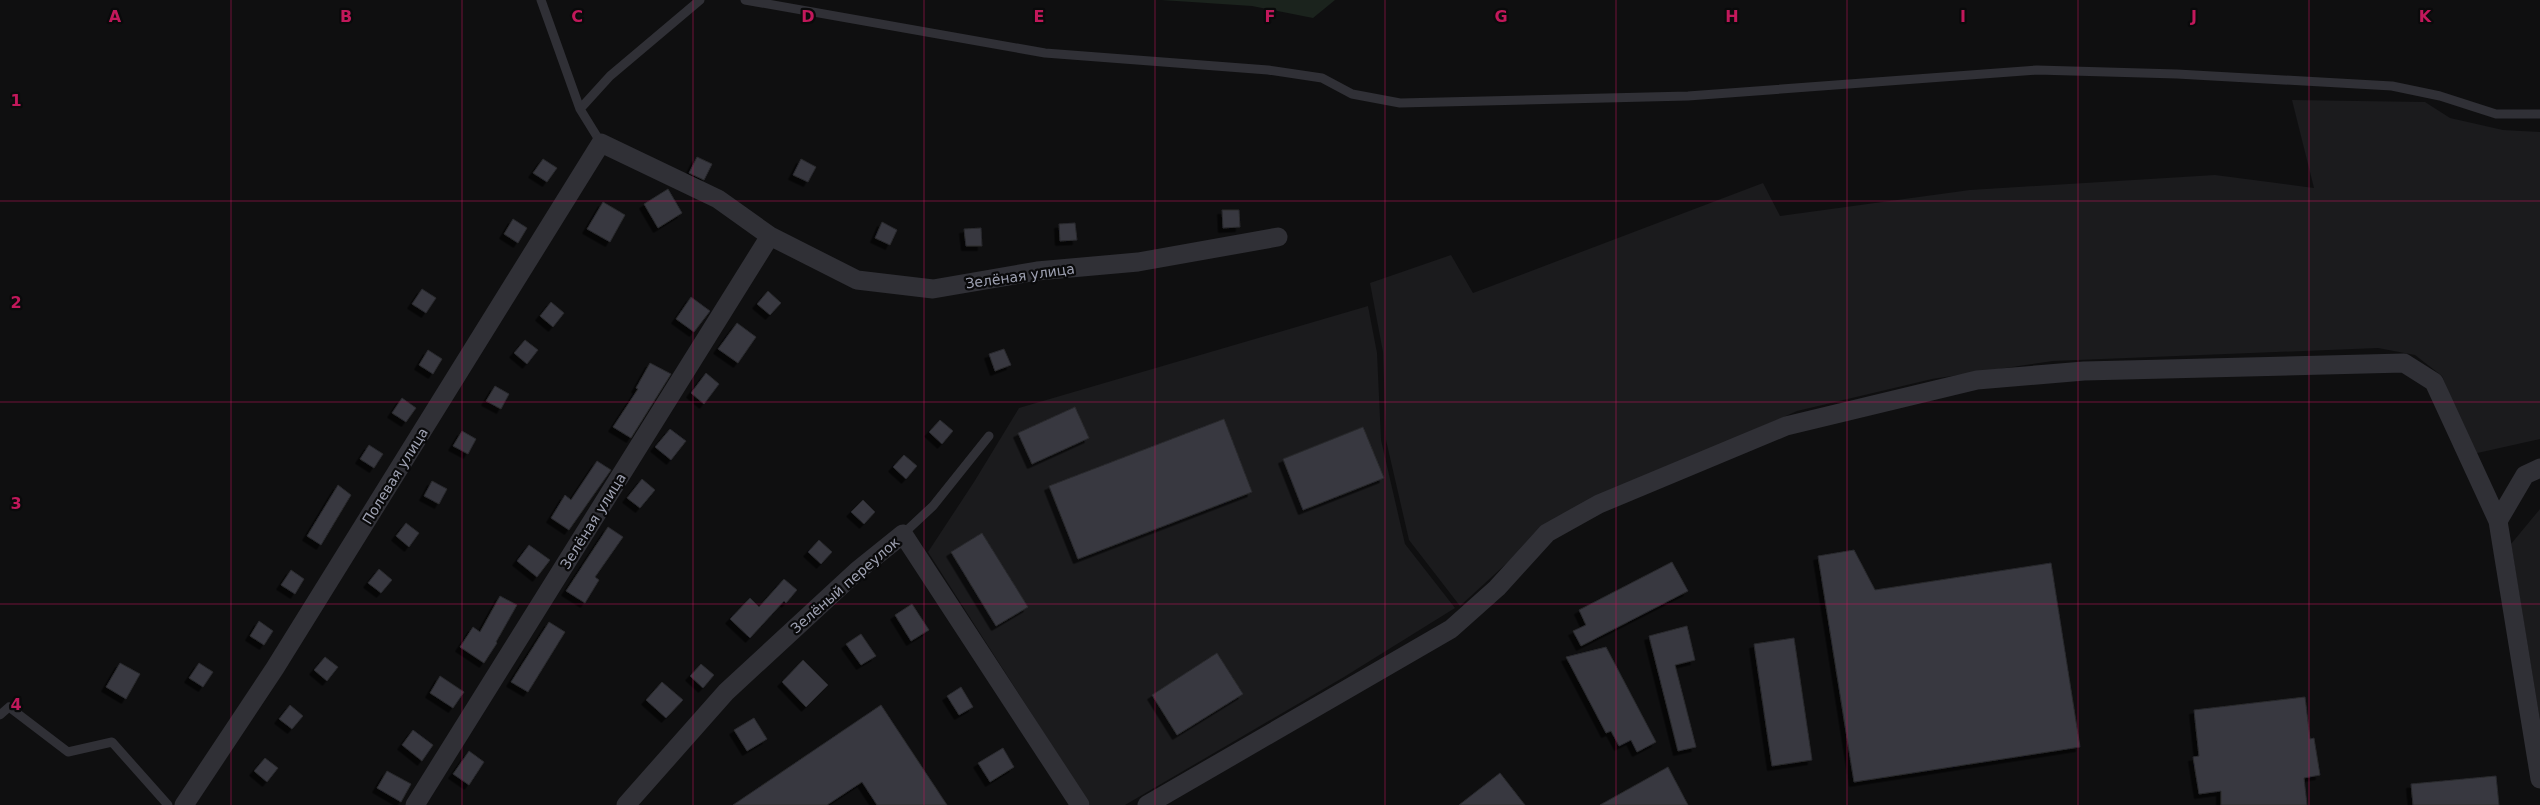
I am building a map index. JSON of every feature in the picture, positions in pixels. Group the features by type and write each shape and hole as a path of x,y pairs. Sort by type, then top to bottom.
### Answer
{"street":[{"name":"Зелёная улица","path":"601,143 718,198 770,236 857,280 932,289 1037,271 1138,262 1278,237"},
{"name":"Полевая улица","path":"184,805 275,668 601,143"},
{"name":"Зелёная улица","path":"415,805 770,236"},
{"path":"1147,805 1451,629 1497,588 1547,533 1599,504 1786,426 1977,380 2103,370 2404,363 2434,382 2498,521 2540,779"},
{"path":"2498,521 2525,475 2540,468"},
{"name":"Зелёный переулок","path":"626,805 726,692 857,571 903,534 1080,805"}],"lane":[{"path":"541,0 580,110 601,143"},
{"path":"580,110 610,76 700,0"},
{"path":"745,0 1045,54 1268,70 1322,78 1352,94 1400,103 1688,96 2037,70 2177,74 2392,86 2440,96 2496,114 2540,114"},
{"path":"903,534 932,506 989,436"},
{"path":"0,715 9,707 68,752 112,742 168,805"}],"shaded area":[{"path":"1161,0 1335,0 1313,18 1252,6"},
{"path":"2292,100 2425,102 2450,118 2503,130 2540,132 2540,439 2473,454 2442,376 2415,355 2378,348 2053,361 1932,379 1797,411 1557,517 1460,606 1409,540 1386,440 1383,352 1370,283 1451,255 1473,293 1763,183 1780,216 1970,190 2215,175 2314,188"},
{"path":"1368,306 1377,353 1381,440 1405,544 1455,608 1344,677 1125,805 1090,805 928,552 1019,408"},
{"path":"2540,509 2540,721 2511,544"}],"building":[{"path":"697,157 712,164 704,180 689,173"},
{"path":"543,159 557,168 547,182 533,173"},
{"path":"801,159 816,167 808,182 793,175"},
{"path":"668,189 682,213 658,228 644,204"},
{"path":"603,202 625,215 610,242 587,229"},
{"path":"1222,210 1239,210 1240,227 1223,228"},
{"path":"513,219 527,228 518,243 504,234"},
{"path":"882,222 897,230 890,245 875,238"},
{"path":"1075,223 1077,240 1060,241 1059,224"},
{"path":"981,228 982,246 966,246 964,229"},
{"path":"422,289 436,298 426,313 412,304"},
{"path":"768,291 781,303 770,315 757,304"},
{"path":"691,297 710,311 694,332 676,319"},
{"path":"551,302 564,313 553,327 540,316"},
{"path":"737,323 756,337 738,363 718,349"},
{"path":"525,340 538,350 527,364 514,353"},
{"path":"1004,349 1011,365 995,371 989,354"},
{"path":"428,350 442,359 433,374 419,365"},
{"path":"650,363 671,374 631,438 613,427 638,389 636,388"},
{"path":"706,373 719,384 704,404 691,393"},
{"path":"495,386 509,394 501,409 486,401"},
{"path":"402,398 416,408 406,422 392,413"},
{"path":"1075,407 1089,438 1032,464 1018,433"},
{"path":"1224,419 1252,492 1078,559 1049,486"},
{"path":"940,420 953,431 942,444 929,432"},
{"path":"1363,427 1384,478 1303,510 1283,459"},
{"path":"670,429 686,441 671,460 655,447"},
{"path":"462,431 476,439 468,454 453,446"},
{"path":"369,445 383,454 374,468 360,459"},
{"path":"904,455 917,466 906,479 893,467"},
{"path":"597,461 611,470 569,530 551,518 565,495 571,500"},
{"path":"642,479 655,490 640,508 627,498"},
{"path":"432,481 447,489 439,504 424,496"},
{"path":"338,485 351,495 321,545 307,536"},
{"path":"863,500 875,512 864,524 851,512"},
{"path":"406,523 419,533 409,547 396,536"},
{"path":"608,527 623,537 595,577 599,580 585,603 566,591"},
{"path":"982,533 1028,607 996,626 951,552"},
{"path":"819,540 832,552 821,564 808,552"},
{"path":"529,545 550,560 537,577 517,561"},
{"path":"1854,550 1875,590 2051,563 2080,747 1854,782 1818,556"},
{"path":"1672,562 1688,591 1581,646 1573,631 1586,625 1579,610"},
{"path":"379,569 392,580 381,593 368,583"},
{"path":"291,570 304,579 295,594 281,585"},
{"path":"784,579 797,590 786,603 784,601 750,638 730,619 750,598 759,607"},
{"path":"500,596 517,605 484,663 460,647 473,627 480,632"},
{"path":"912,604 929,630 911,641 895,615"},
{"path":"259,621 273,631 264,645 250,636"},
{"path":"549,622 565,632 528,692 511,682"},
{"path":"1687,626 1695,660 1675,665 1696,747 1678,751 1649,636"},
{"path":"861,634 876,656 861,665 846,644"},
{"path":"1794,638 1812,760 1772,766 1754,644"},
{"path":"1606,647 1656,742 1637,752 1631,740 1619,746 1611,731 1606,733 1566,657"},
{"path":"1217,653 1243,694 1177,735 1152,695"},
{"path":"325,657 338,667 327,681 314,670"},
{"path":"803,660 828,685 806,707 782,682"},
{"path":"120,663 140,674 126,699 106,687"},
{"path":"199,663 213,672 203,687 189,678"},
{"path":"701,664 714,675 703,688 690,676"},
{"path":"440,676 464,692 453,708 430,693"},
{"path":"662,682 683,700 666,718 646,700"},
{"path":"961,687 973,707 959,715 947,696"},
{"path":"2305,697 2310,739 2314,738 2320,775 2304,778 2307,805 2221,805 2221,791 2199,794 2193,757 2199,756 2194,710"},
{"path":"290,705 303,716 292,729 279,719"},
{"path":"881,705 947,805 877,805 862,782 827,805 733,805"},
{"path":"754,718 767,739 747,751 734,730"},
{"path":"413,730 433,745 422,761 402,745"},
{"path":"1003,748 1014,767 990,782 978,763"},
{"path":"469,751 484,762 469,785 453,774"},
{"path":"265,758 278,768 267,782 254,771"},
{"path":"1668,767 1688,805 1600,805"},
{"path":"387,771 411,784 401,802 377,788"},
{"path":"1500,773 1525,805 1459,805"},
{"path":"2496,776 2499,805 2413,805 2411,784"}]}
